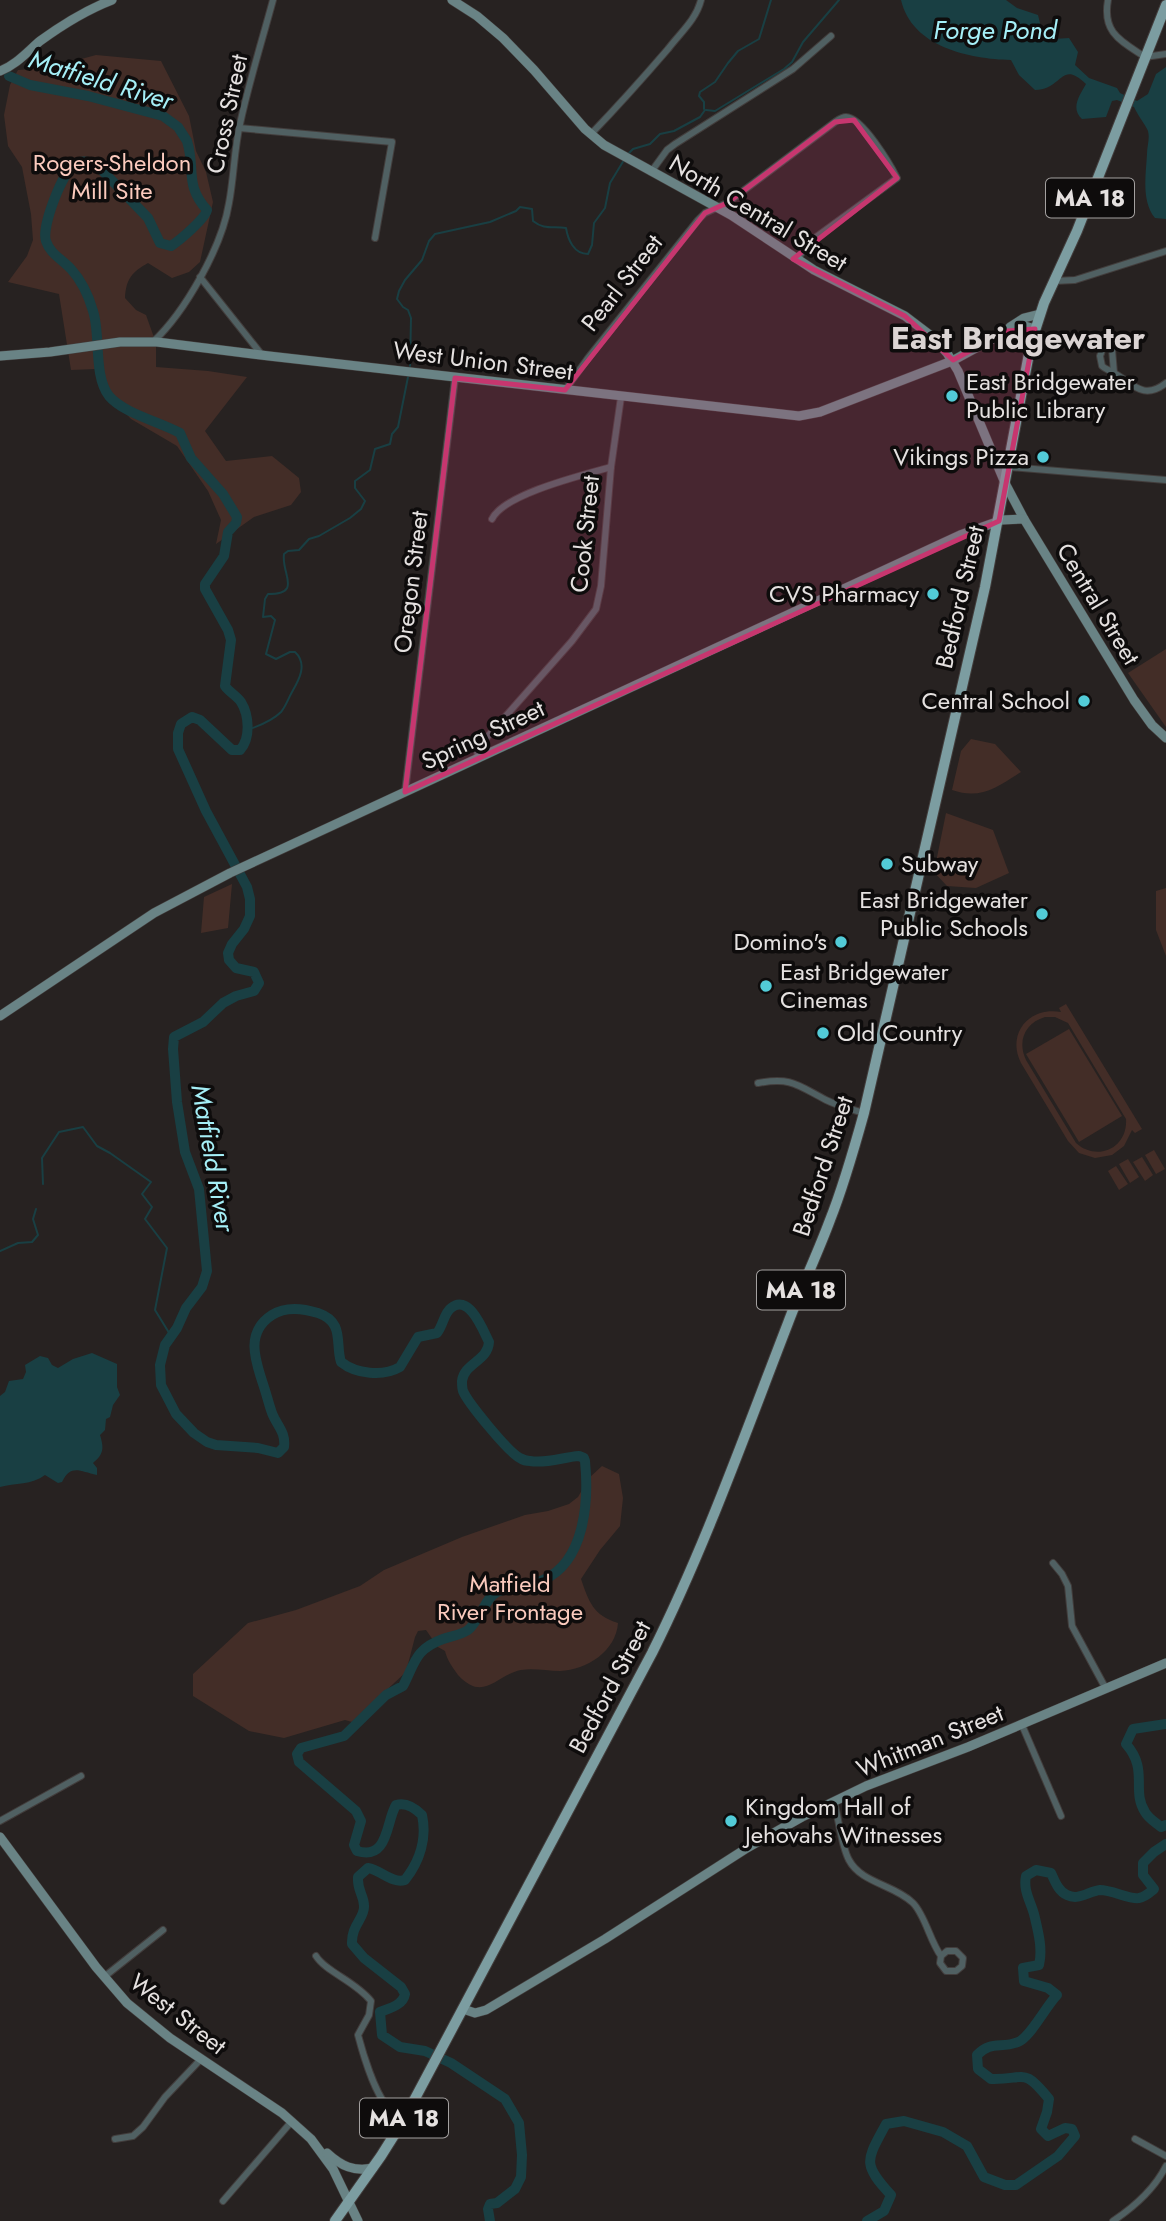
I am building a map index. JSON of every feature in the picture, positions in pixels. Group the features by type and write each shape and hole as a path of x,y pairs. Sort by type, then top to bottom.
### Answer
{"main road":[{"path":"0,71 12,65 67,23 112,0"},
{"name":"North Central Street","path":"452,0 477,16 500,36 591,134 631,161 718,208 797,260 912,320 934,338 953,361 1005,483"},
{"name":"MA 18","path":"1054,281 1087,206 1166,5"},
{"name":"Bedford Street","path":"335,2221 403,2121 637,1683 677,1602 711,1521 831,1219 864,1113 999,521 1035,329 1054,281"},
{"name":"West Union Street","path":"0,356 153,342 763,413 806,415 953,361 1007,331 1020,320 1040,314"},
{"path":"1007,331 1025,326 1035,329"},
{"name":"Central Street","path":"1005,483 1134,700 1166,738"},
{"name":"Spring Street","path":"0,1016 154,913 230,873 960,535 999,521 1024,519"},
{"name":"Whitman Street","path":"463,2009 475,2013 486,2010 605,1939 761,1840 834,1802 888,1777 1022,1725 1166,1663"},
{"name":"West Street","path":"0,1837 104,1977 127,2003 147,2021 292,2121 315,2143 333,2169 358,2221"},
{"path":"315,2143 344,2166 359,2170 373,2168"}],"street":[{"name":"Cross Street","path":"153,342 174,319 200,277 222,227 228,209 239,128 273,0"},
{"path":"591,134 691,22 701,0"},
{"path":"1108,0 1106,14 1109,28 1119,39 1145,57 1166,54"},
{"path":"651,172 667,150 793,69 831,36"},
{"path":"0,79 12,65"},
{"name":"Pearl Street","path":"565,390 587,358 705,213 727,203 830,125 846,117 863,127 897,178 808,243 797,260"},
{"path":"239,128 392,142 375,238"},
{"path":"1054,281 1075,280 1166,251"},
{"path":"200,277 263,356"},
{"path":"1115,373 1126,383 1140,389 1154,389 1166,383"},
{"name":"Oregon Street","path":"405,792 455,378"},
{"name":"Cook Street","path":"478,759 477,750 481,744 572,641 596,609 601,586 611,467 621,397"},
{"path":"492,519 496,511 522,496 611,467"},
{"path":"1009,467 1166,480"},
{"path":"758,1083 789,1081 838,1105 864,1113"},
{"path":"1053,1563 1068,1586 1072,1626 1106,1689"},
{"path":"1022,1725 1061,1815"},
{"path":"0,1821 81,1776"},
{"path":"834,1802 850,1862 859,1871 915,1905 941,1956"},
{"path":"104,1977 163,1930"},
{"path":"316,1956 322,1965 355,1985 371,2001 369,2015 358,2035 383,2102 403,2121"},
{"path":"115,2139 133,2136 143,2127 165,2097 201,2059"},
{"path":"223,2201 292,2121"},
{"path":"1135,2139 1166,2156"},
{"path":"1113,2221 1144,2195 1166,2166"}],"highlighted area":[{"path":"854,120 897,178 793,259 905,316 953,360 1007,331 1035,329 999,521 405,792 455,378 565,390 705,213 727,203 835,122"}],"green space":[{"name":"Rogers-Sheldon Mill Site","path":"96,55 161,61 189,116 196,151 206,172 213,202 200,262 189,272 172,278 148,263 128,281 125,298 136,310 146,315 156,343 156,367 247,377 205,431 226,461 272,456 299,478 301,492 291,505 254,517 216,544 221,520 208,491 177,446 131,419 107,394 96,369 71,370 59,294 8,282 27,256 33,240 22,167 8,146 4,115 10,85 18,70 48,68"},
{"path":"1166,649 1166,727 1128,673"},
{"path":"971,739 995,744 1021,772 980,793 952,790 961,751"},
{"path":"946,813 993,830 1009,873 976,888 947,886 934,872"},
{"path":"232,884 228,928 201,933 204,897"},
{"path":"1166,888 1166,956 1156,930 1156,891"},
{"path":"1066,1004 1142,1129 1135,1133 1132,1130 1124,1146 1112,1155 1095,1158 1079,1153 1068,1141 1017,1052 1019,1032 1024,1024 1040,1013 1061,1012 1059,1008","holes":["1045,1017 1055,1017 1068,1023 1126,1119 1122,1138 1110,1149 1093,1151 1076,1143 1023,1053 1023,1040 1028,1028"]},
{"path":"1069,1029 1122,1116 1079,1142 1026,1054"},
{"path":"1154,1150 1165,1169 1156,1174 1145,1155"},
{"path":"1142,1157 1153,1175 1145,1181 1133,1162"},
{"path":"1128,1159 1139,1177 1130,1183 1119,1164"},
{"path":"1116,1166 1128,1184 1119,1190 1108,1171"},
{"name":"Matfield River Frontage","path":"602,1466 619,1474 623,1498 620,1526 581,1579 597,1612 618,1623 612,1642 590,1663 570,1670 521,1670 490,1685 475,1687 458,1675 445,1651 438,1647 426,1630 418,1631 406,1672 352,1722 345,1720 284,1738 249,1731 193,1696 193,1674 248,1623 296,1610 360,1586 384,1570 462,1537 525,1515 569,1504 578,1497 589,1478"}],"water":[{"name":"Forge Pond","path":"901,0 1006,0 1017,8 1038,15 1041,27 1054,39 1069,38 1078,52 1075,65 1089,78 1117,88 1120,93 1137,101 1148,94 1156,74 1166,67 1166,219 1155,218 1148,204 1145,179 1149,134 1134,107 1117,100 1112,101 1106,117 1082,119 1076,106 1086,84 1077,77 1066,75 1051,86 1035,90 1019,75 1011,60 961,53 930,39 917,29 907,16"},
{"path":"92,1353 117,1364 117,1387 120,1395 113,1405 110,1417 106,1419 105,1430 100,1435 102,1450 93,1463 97,1468 97,1475 76,1470 58,1483 45,1475 29,1482 0,1487 0,1396 5,1392 9,1381 23,1379 25,1365 40,1356 48,1358 52,1365 58,1368 73,1359"}],"waterway":[{"path":"704,109 700,92 715,82 738,51 759,39 771,0"},
{"path":"706,110 715,111 784,69 839,0"},
{"name":"Matfield River","path":"9,76 30,85 88,96 163,116 178,127 187,141 195,192 207,210 197,224 171,246 160,243 148,218 97,165 81,162 71,168 59,187 45,234 50,249 75,273 89,300 95,321 101,377 109,396 132,412 180,433 191,458 223,494 237,517 236,523 228,532 224,556 205,584 205,589 231,640 225,686 244,707 248,726 246,739 240,750 232,750 200,720 192,717 181,724 178,749 206,811 247,887 250,899 250,916 232,944 228,953 229,960 236,968 254,972 259,983 254,991 223,1003 203,1022 174,1037 177,1102 185,1152 199,1189 207,1271 202,1287 186,1308 165,1345 160,1365 161,1385 176,1414 207,1442 278,1453 284,1447 284,1437 271,1410 254,1348 258,1330 263,1322 283,1310 318,1313 336,1328 341,1362 354,1369 378,1373 400,1367 418,1337 437,1333 449,1310 464,1305 475,1315 489,1342 485,1354 467,1370 462,1381 466,1397 480,1416 507,1447 522,1459 543,1462 579,1456 585,1461 586,1494 581,1529 576,1545 557,1571 531,1586 497,1592 468,1630 434,1643 421,1652 403,1686 386,1695 344,1736 301,1748 297,1754 299,1762 356,1811 361,1821 354,1845 357,1851 367,1853 381,1845 396,1805 410,1806 422,1815 424,1832 421,1849 405,1880 396,1880 368,1868 358,1877 364,1910 352,1937 352,1944 364,1958 401,1987 405,1994 399,2003 380,2012 382,2035 400,2047 425,2051 451,2063 505,2099 519,2123 521,2177 515,2189 497,2203 490,2204 490,2221"},
{"path":"627,155 633,149 650,144 660,134 674,131 700,117 705,110"},
{"path":"410,366 411,318 408,310 397,299 405,280 422,260 429,241 435,234 490,222 520,207 532,209 533,221 541,226 566,228 572,246 579,252 588,254 592,245 594,223 605,208 610,183 624,160"},
{"path":"247,730 269,721 281,712 301,672 301,662 295,652 276,659 266,654 275,620 271,616 263,617 265,599 268,594 285,591 288,587 284,554 299,550 309,539 319,536 361,509 365,501 355,488 355,481 370,470 375,449 390,444 392,434 398,427 408,377"},
{"path":"43,1184 42,1158 59,1132 83,1127 97,1146 151,1182 142,1194 152,1207 145,1219 167,1248 155,1310 171,1336"},
{"path":"0,1251 18,1243 32,1242 38,1235 33,1219 36,1209"},
{"path":"1166,1724 1133,1729 1126,1744 1137,1763 1141,1804 1150,1818 1161,1827 1166,1825"},
{"path":"867,2221 884,2211 891,2195 875,2175 870,2161 886,2124 904,2121 943,2132 967,2146 984,2177 1005,2185 1016,2185 1058,2156 1075,2136 1072,2129 1065,2128 1048,2136 1041,2129 1049,2099 1028,2078 991,2079 978,2069 977,2055 982,2050 1023,2039 1057,1995 1048,1988 1024,1981 1023,1968 1039,1965 1040,1953 1040,1940 1026,1890 1026,1876 1036,1870 1051,1873 1061,1891 1071,1897 1100,1890 1139,1898 1154,1889 1143,1875 1143,1863 1166,1844"}],"place":[{"name":"East Bridgewater Public Library","path":"952,396"},
{"name":"Vikings Pizza","path":"1043,457"},
{"name":"CVS Pharmacy","path":"933,594"},
{"name":"Central School","path":"1084,701"},
{"name":"Subway","path":"887,864"},
{"name":"East Bridgewater Public Schools","path":"1042,914"},
{"name":"Domino's","path":"841,942"},
{"name":"East Bridgewater Cinemas","path":"766,986"},
{"name":"Old Country","path":"823,1033"},
{"name":"Kingdom Hall of Jehovahs Witnesses","path":"731,1821"}],"district":[{"name":"East Bridgewater","path":"1018,338"}]}
